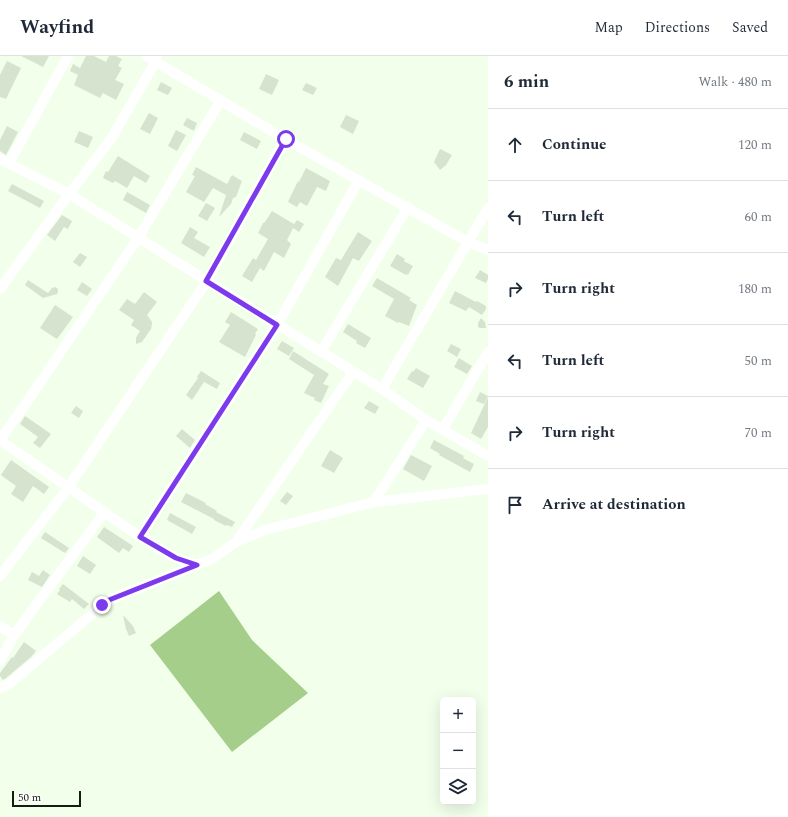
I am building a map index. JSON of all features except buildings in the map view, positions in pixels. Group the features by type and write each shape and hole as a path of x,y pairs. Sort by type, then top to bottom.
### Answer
{"street":[{"path":"68,56 4,161 69,194 206,281 382,389 426,420 488,456"},
{"path":"146,56 156,59 286,139 468,242 488,250"},
{"path":"0,288 111,139 156,59"},
{"path":"197,565 176,558 140,537 0,440 138,238 221,100"},
{"path":"0,576 68,488 206,281 286,139"},
{"path":"140,537 277,325 359,180"},
{"path":"321,352 408,207"},
{"path":"382,389 488,208"},
{"path":"443,429 488,352"},
{"path":"236,542 353,372"},
{"path":"374,502 426,420"},
{"path":"0,688 9,684 109,600 212,559 236,542 265,530 374,502 488,489"},
{"path":"0,660 14,635 104,513"},
{"path":"0,626 14,635"}],"green space":[{"path":"219,591 252,640 308,693 232,752 150,645"}],"route":[{"path":"102,605 109,600 197,565 176,558 140,537 277,325 206,281 286,139"}]}
